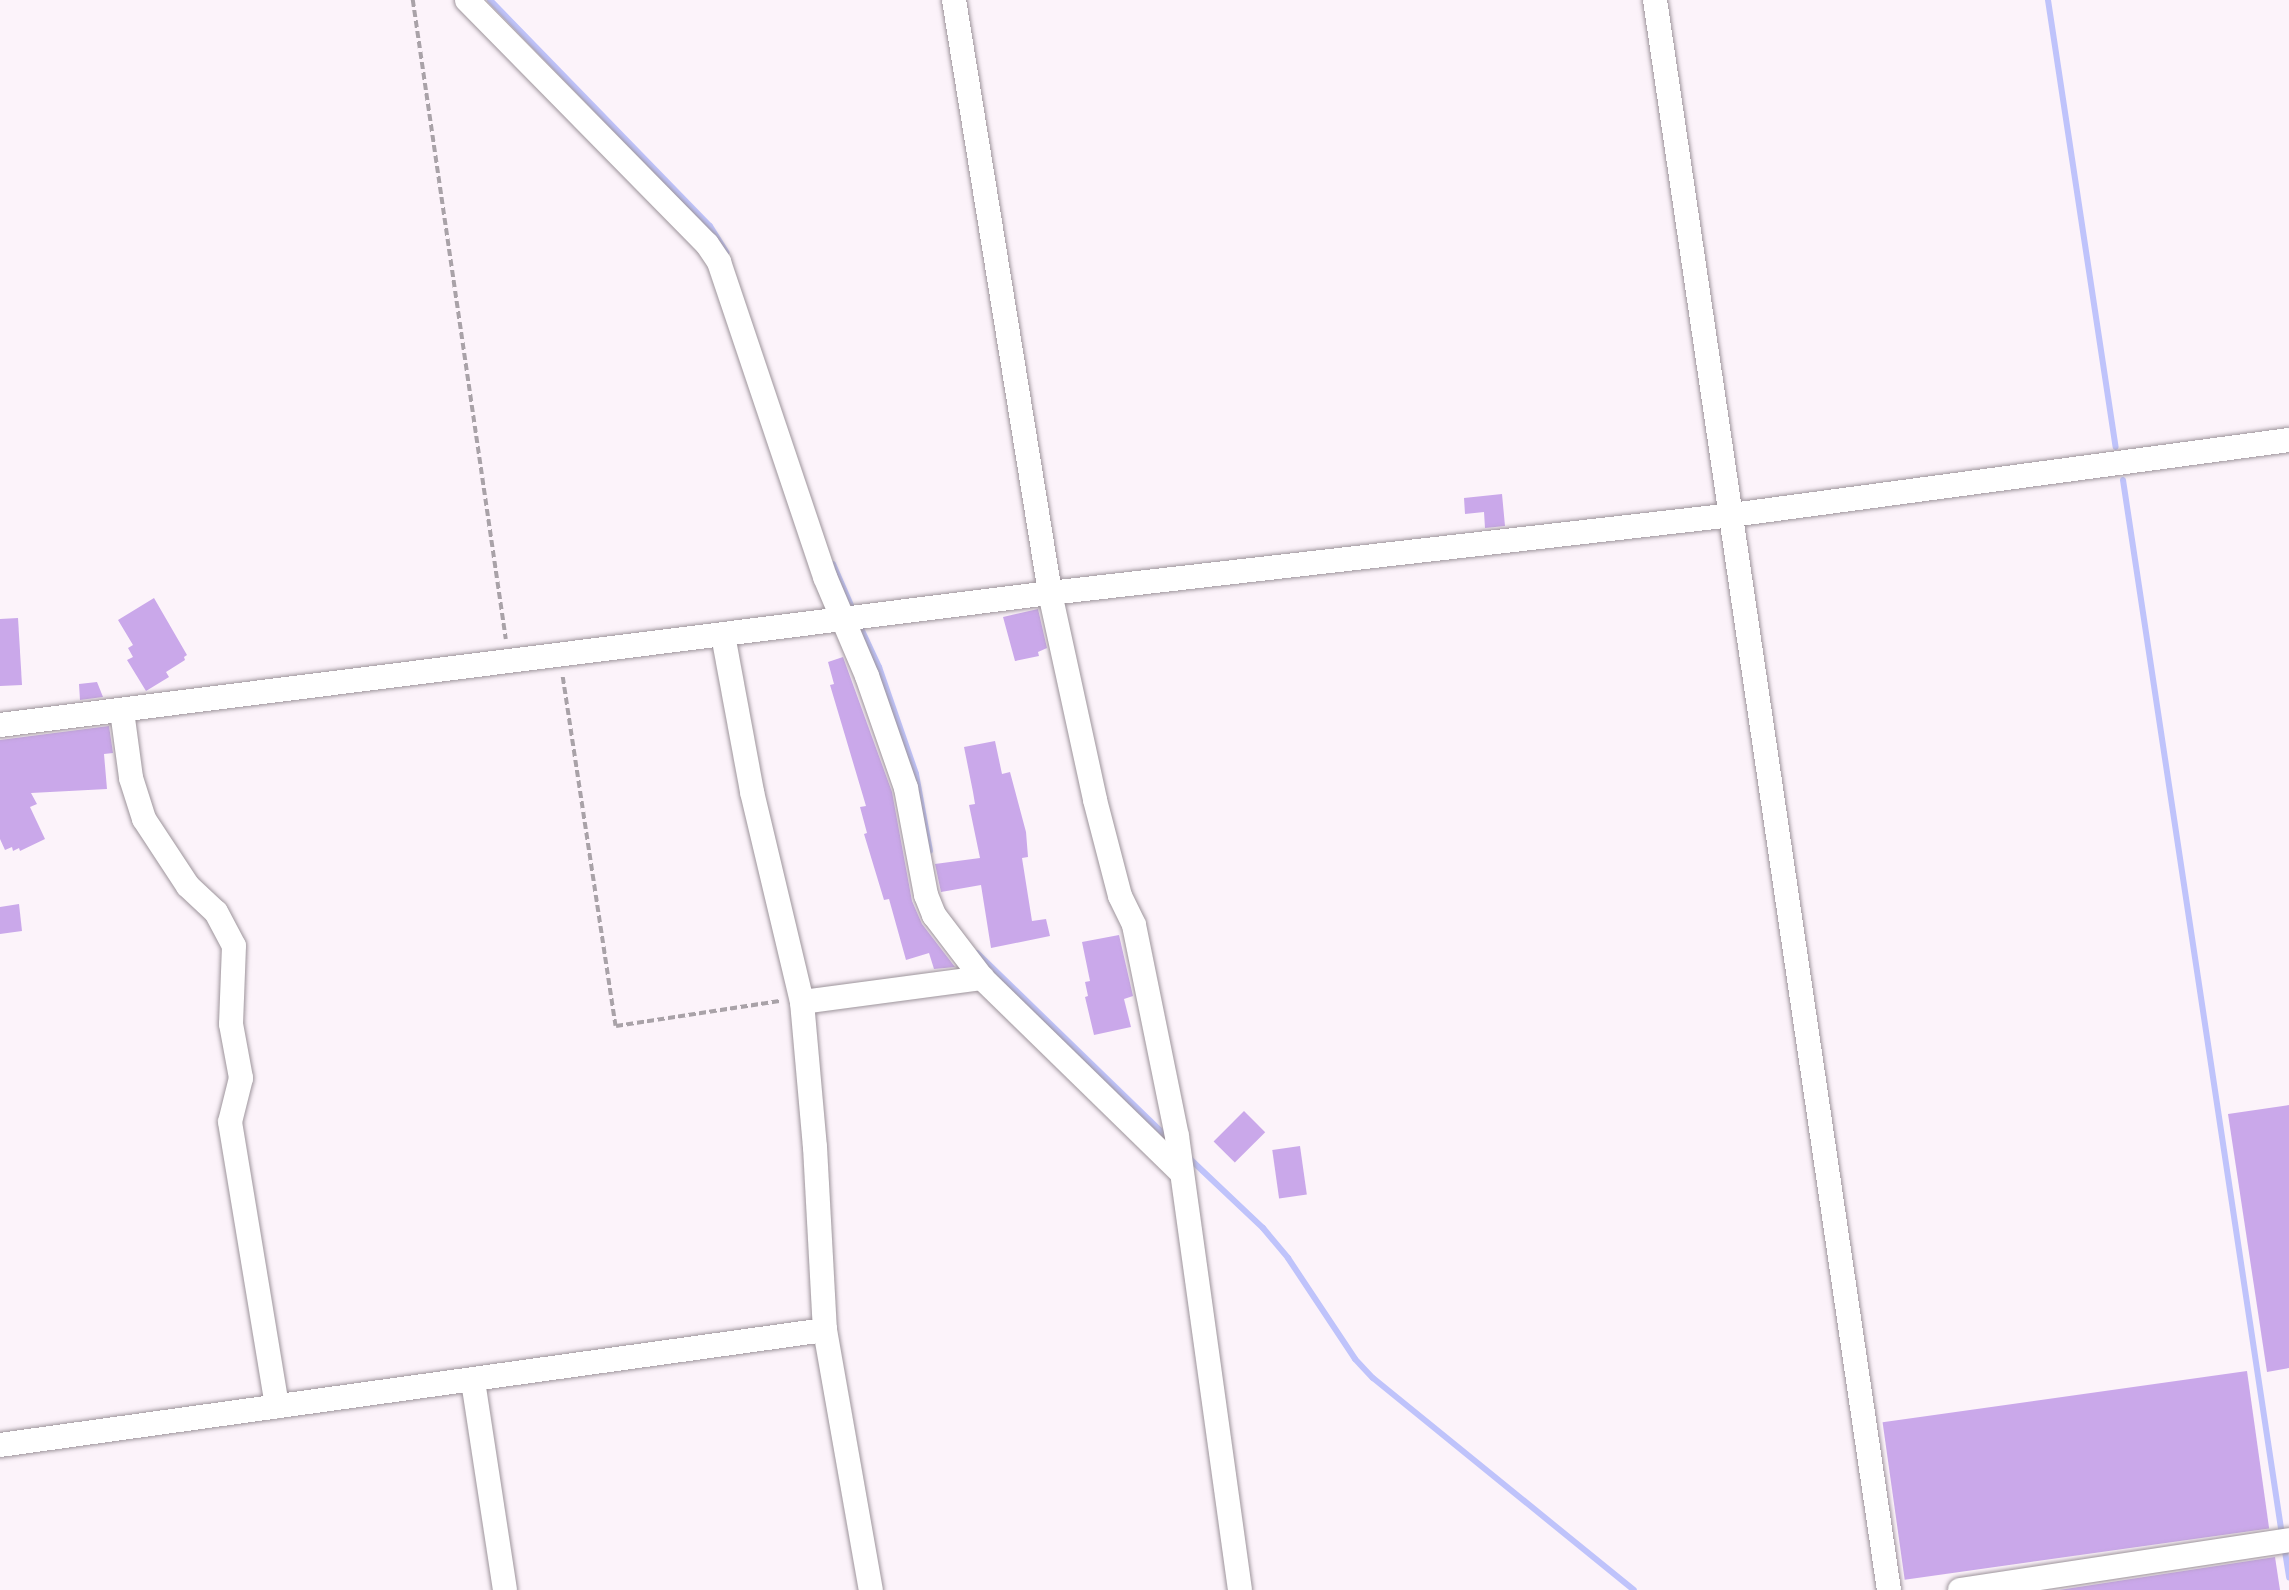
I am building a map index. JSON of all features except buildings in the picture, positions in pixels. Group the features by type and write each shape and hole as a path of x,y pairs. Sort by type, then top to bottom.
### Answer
{"street":[{"path":"467,0 707,244 719,262 820,564 853,619 867,676 906,788 926,895 934,915 982,978 1179,1156"},
{"path":"954,0 1050,593 1094,800 1120,896 1133,925 1179,1156 1240,1590"},
{"path":"1655,0 1889,1590"},
{"path":"0,725 1050,593 1732,515 2289,440"},
{"path":"723,635 752,792 802,1002 815,1147 825,1330 871,1590"},
{"path":"122,711 131,778 144,819 188,886 216,912 234,946 231,1024 241,1078 230,1122 277,1406"},
{"path":"802,1002 982,978"},
{"path":"0,1445 825,1330"},
{"path":"473,1381 505,1590"},
{"path":"1960,1590 2286,1540"}],"path":[{"path":"412,0 510,662"},
{"path":"560,656 616,1026 789,1000 802,1002"}],"waterway":[{"path":"490,0 710,226 726,252"},
{"path":"2048,0 2116,447"},
{"path":"2123,480 2282,1535"},
{"path":"833,564 854,612"},
{"path":"858,622 879,667 916,774 930,851"},
{"path":"977,953 1168,1138"},
{"path":"1189,1158 1263,1228 1288,1258 1355,1359 1373,1378 1634,1590"},
{"path":"2284,1545 2289,1578"}]}
